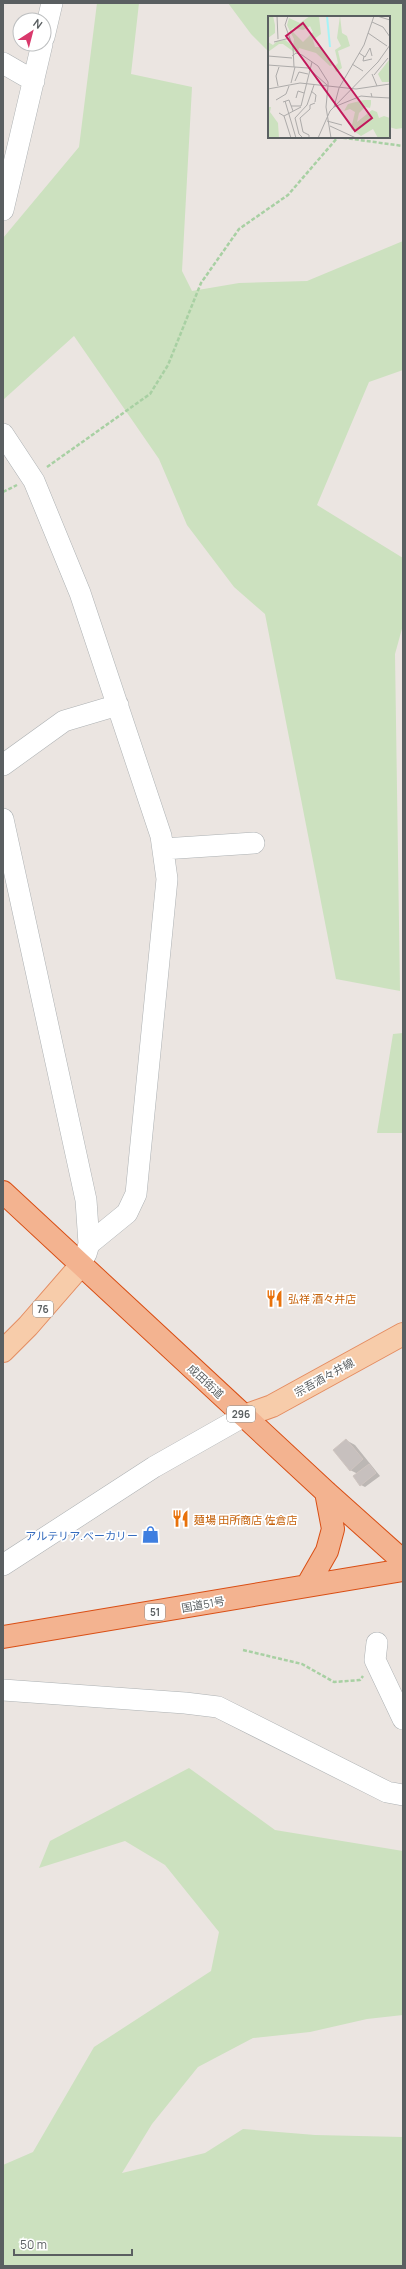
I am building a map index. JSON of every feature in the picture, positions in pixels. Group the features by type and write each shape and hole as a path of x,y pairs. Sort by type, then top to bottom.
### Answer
{"highway":[{"name":"成田街道","path":"3,1192 326,1492 403,1561"},
{"path":"307,1586 327,1551 333,1529 326,1492"},
{"name":"国道51号","path":"3,1637 403,1570"}],"main road":[{"name":"76","path":"3,1351 28,1326 81,1265"},
{"name":"宗吾酒々井線","path":"244,1416 272,1406 403,1334"}],"street":[{"path":"3,210 40,52"},
{"path":"3,63 34,81"},
{"path":"3,434 32,477 80,593 161,836 166,879 136,1194 127,1213 90,1244 81,1265"},
{"path":"3,765 64,721 118,705"},
{"path":"3,819 86,1200 90,1244"},
{"path":"163,849 254,843"},
{"path":"3,1565 154,1467 244,1416"},
{"path":"376,1651 403,1719"},
{"path":"3,1690 185,1703 218,1707 387,1792 403,1795"}],"path":[{"path":"3,492 32,477 150,394 168,365 200,283 239,228 288,196 337,138"},
{"path":"345,138 403,146"},
{"path":"243,1650 302,1664 334,1682 360,1680 376,1651"}],"green space":[{"path":"97,3 139,3 131,74 192,87 182,271 192,291 239,283 307,281 403,241 403,370 369,382 317,505 403,558 403,625 395,654 400,991 336,979 265,614 234,587 187,525 159,459 74,336 3,400 3,238 79,147"},
{"path":"228,3 403,3 403,128 396,129 390,127 390,16 268,16 268,51 251,34"},
{"path":"403,1033 403,1133 377,1133 393,1034"},
{"path":"189,1768 275,1830 403,1851 403,2015 367,2019 310,2032 253,2038 198,2067 152,2124 122,2173 205,2153 243,2129 315,2135 403,2137 403,2266 3,2266 3,2165 33,2152 94,2047 211,1971 219,1932 165,1865 125,1841 39,1868 50,1841"}],"building":[{"path":"346,1439 363,1459 350,1471 333,1450"},
{"path":"369,1464 376,1473 360,1486 353,1476"}],"place":[{"name":"弘祥 酒々井店","path":"275,1298"},
{"name":"麺場 田所商店 佐倉店","path":"181,1519"},
{"name":"アルテリア.ベーカリー","path":"151,1535"}]}
